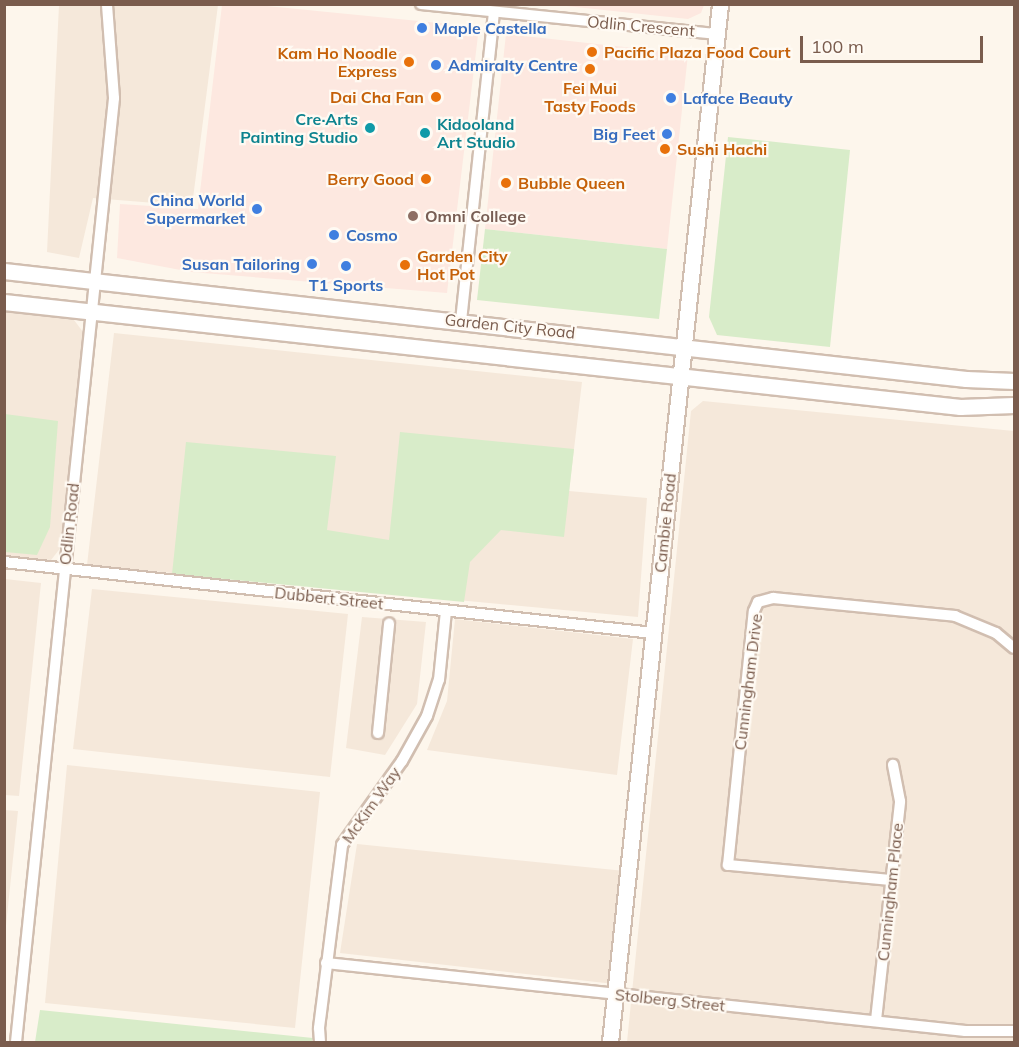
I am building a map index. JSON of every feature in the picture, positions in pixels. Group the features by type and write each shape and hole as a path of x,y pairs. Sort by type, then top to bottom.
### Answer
{"main road":[{"name":"Cambie Road","path":"610,1042 720,4"},
{"name":"Garden City Road","path":"4,271 684,347 1014,381"},
{"name":"Garden City Road","path":"4,302 960,407 1014,405"}],"street":[{"name":"Odlin Road","path":"16,1042 114,98 107,4"},
{"name":"Odlin Crescent","path":"421,4 717,34"},
{"path":"461,321 494,13"},
{"name":"Dubbert Street","path":"4,562 653,633"},
{"name":"Cunningham Drive","path":"891,880 728,865 754,611 758,602 773,598 955,616 996,633 1014,648"},
{"name":"McKim Way","path":"321,1042 326,963 342,845 402,761 427,716 439,680 446,611"},
{"path":"378,733 389,624"},
{"name":"Cunningham Place","path":"876,1020 900,801 893,765"},
{"name":"Stolberg Street","path":"326,963 983,1033 1014,1031"}],"shaded area":[{"path":"704,4 701,13 688,19 557,5"},
{"path":"59,5 218,5 192,206 93,198 79,258 47,252"},
{"path":"222,5 257,5 479,27 447,293 191,272 117,258 120,204 198,209"},
{"path":"506,34 688,54 667,249 485,229"},
{"path":"5,312 74,320 83,332 62,546 51,560 5,557"},
{"path":"114,333 582,382 569,491 647,498 638,617 87,565"},
{"path":"703,401 1014,431 1014,1042 627,1042 691,411"},
{"path":"5,579 41,583 19,796 5,795"},
{"path":"92,589 348,614 330,777 73,749"},
{"path":"362,617 426,622 417,704 385,755 346,748"},
{"path":"455,619 633,639 617,775 427,750 447,701"},
{"path":"67,765 320,792 295,1028 45,1003"},
{"path":"4,810 18,811 5,935"},
{"path":"357,844 625,871 614,984 340,953"}],"green space":[{"path":"728,137 850,150 830,347 717,335 709,317"},
{"path":"485,229 667,249 659,319 477,300"},
{"path":"5,414 58,421 50,527 37,555 5,552"},
{"path":"400,432 574,449 564,537 501,530 470,562 464,602 172,574 186,442 336,456 327,530 389,540"},
{"path":"40,1010 313,1038 312,1042 35,1042"}],"place":[{"name":"Maple Castella","path":"422,28"},
{"name":"Pacific Plaza Food Court","path":"592,52"},
{"name":"Kam Ho Noodle Express","path":"409,62"},
{"name":"Admiralty Centre","path":"436,65"},
{"name":"Fei Mui Tasty Foods","path":"590,69"},
{"name":"Dai Cha Fan","path":"436,97"},
{"name":"Laface Beauty","path":"671,98"},
{"name":"Cre·Arts Painting Studio","path":"370,128"},
{"name":"Kidooland Art Studio","path":"425,133"},
{"name":"Big Feet","path":"667,134"},
{"name":"Sushi Hachi","path":"665,149"},
{"name":"Berry Good","path":"426,179"},
{"name":"Bubble Queen","path":"506,183"},
{"name":"China World Supermarket","path":"257,209"},
{"name":"Omni College","path":"413,216"},
{"name":"Cosmo","path":"334,235"},
{"name":"Susan Tailoring","path":"312,264"},
{"name":"Garden City Hot Pot","path":"405,265"},
{"name":"T1 Sports","path":"346,266"}]}
